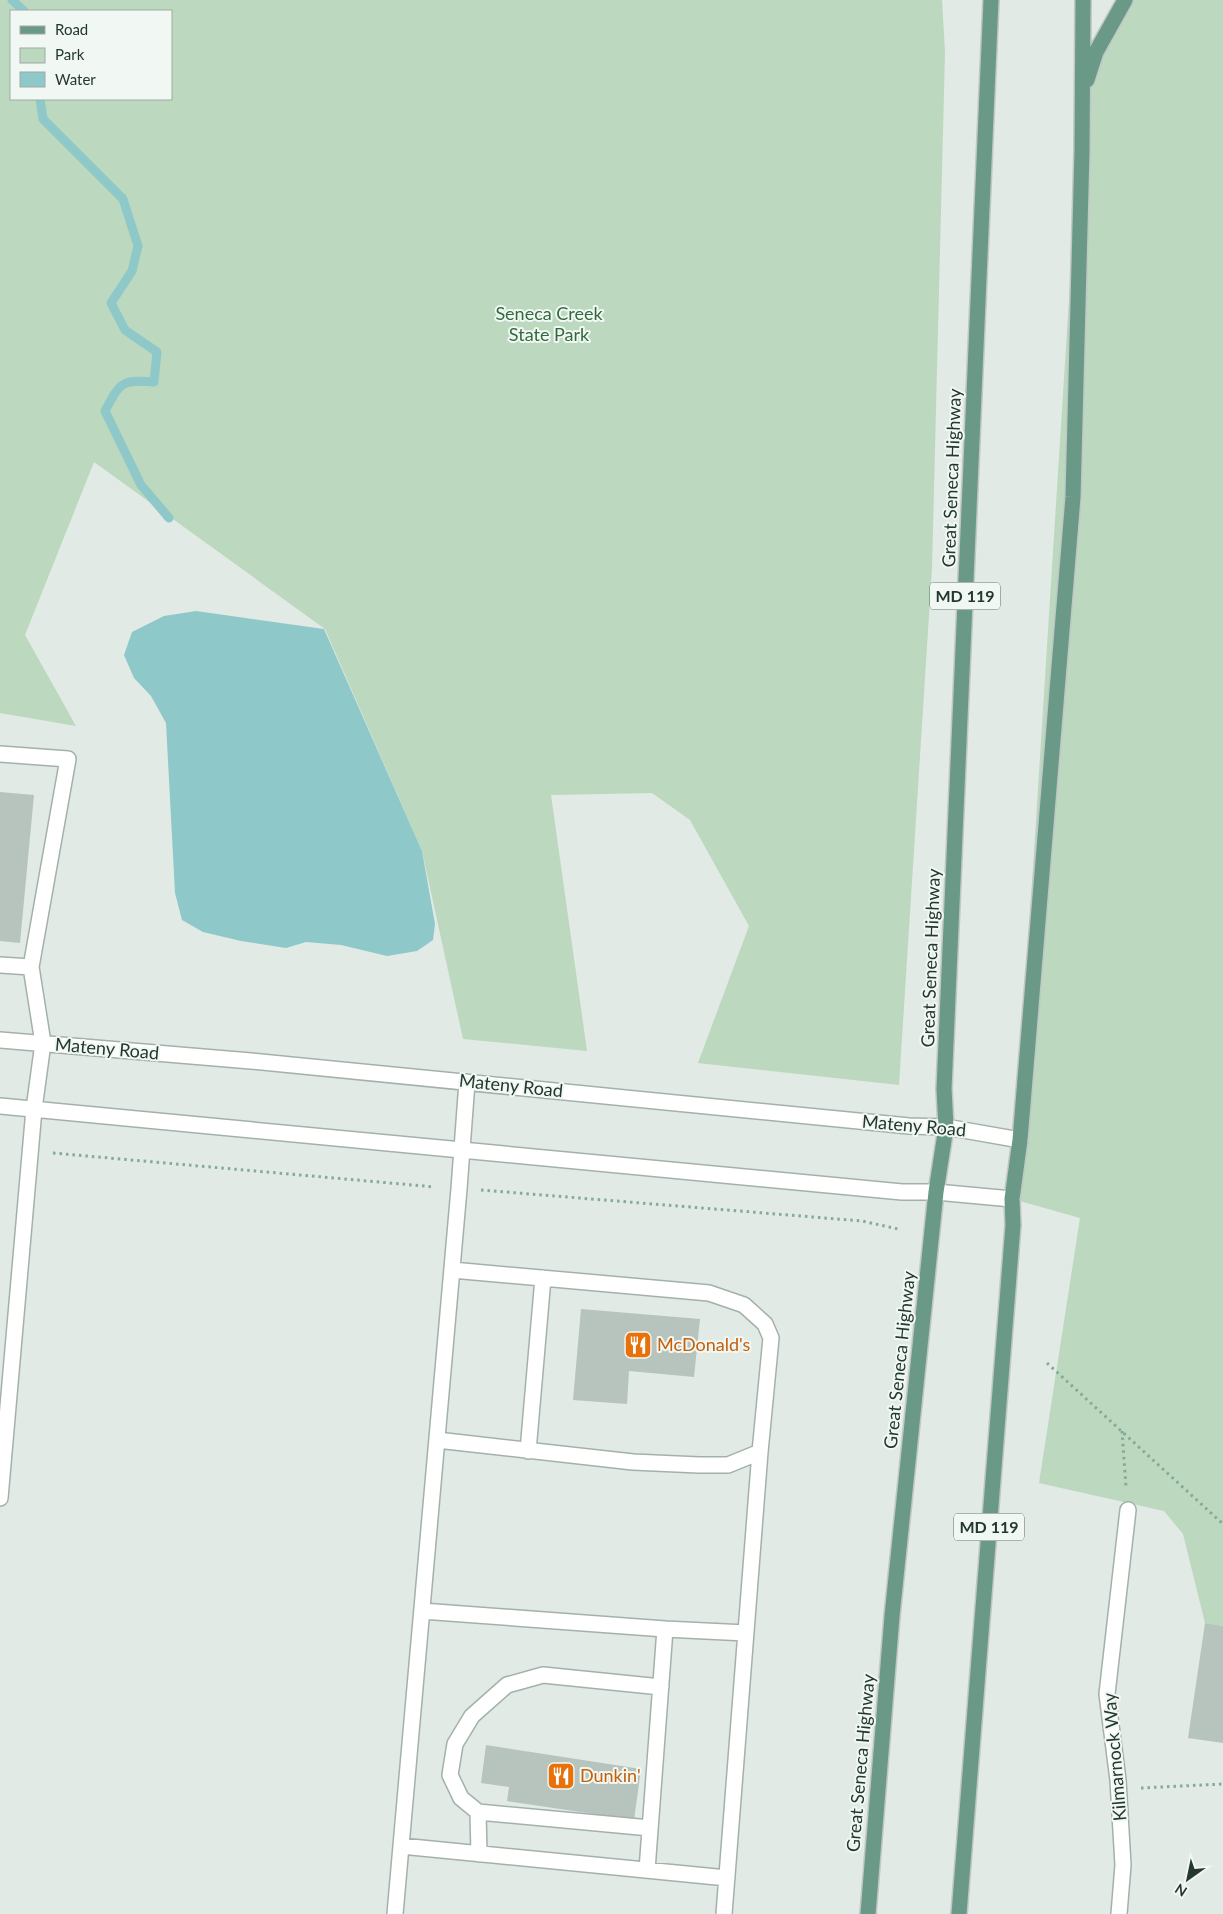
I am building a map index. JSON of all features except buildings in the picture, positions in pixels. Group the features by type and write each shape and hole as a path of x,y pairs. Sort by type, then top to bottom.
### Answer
{"main road":[{"name":"Great Seneca Highway","path":"868,1914 892,1616 936,1192 946,1127 944,1089 991,0"},
{"name":"MD 119","path":"959,1914 1012,1225 1012,1199 1020,1140 1074,497 1083,0"},
{"path":"1082,94 1096,52 1125,0"}],"street":[{"path":"0,754 68,759 30,967 43,1043 34,1109 0,1498"},
{"path":"0,965 30,967"},
{"name":"Mateny Road","path":"0,1040 250,1060 899,1125 946,1127 1020,1140"},
{"path":"395,1914 452,1270 466,1082"},
{"path":"0,1106 902,1192 936,1192 1012,1199"},
{"path":"452,1270 709,1293 744,1305 765,1324 771,1338 760,1452 724,1914"},
{"path":"528,1451 543,1278"},
{"path":"437,1440 633,1462 699,1465 728,1465 760,1452"},
{"name":"Kilmarnock Way","path":"1119,1914 1123,1865 1118,1789 1108,1694 1128,1510"},
{"path":"422,1611 746,1633"},
{"path":"646,1870 665,1629"},
{"path":"650,1828 478,1812 461,1798 450,1775 455,1744 472,1716 506,1684 543,1675 661,1687"},
{"path":"478,1812 478,1854"},
{"path":"401,1846 727,1878"}],"path":[{"path":"1047,1363 1223,1524"},
{"path":"1122,1431 1128,1510"},
{"path":"1118,1789 1223,1784"}],"green space":[{"name":"Seneca Creek State Park","path":"0,0 942,0 945,52 932,568 899,1085 698,1063 749,926 690,820 652,793 551,795 587,1051 463,1039 422,851 325,629 94,462 25,635 76,726 0,713"},
{"path":"1126,0 1223,0 1223,1626 1205,1623 1183,1534 1164,1511 1039,1483 1080,1218 1012,1199 1082,94"}],"water":[{"path":"196,611 324,629 422,851 435,924 433,940 417,951 387,956 341,945 306,942 286,948 241,941 203,932 182,920 175,893 166,723 151,696 134,678 124,655 132,632 164,616"}],"waterway":[{"path":"12,0 23,10"},
{"path":"40,100 43,119 123,199 138,246 132,271 111,303 125,330 157,352 154,382 128,382 114,394 105,411 141,485 169,518"}],"place":[{"name":"McDonald's","path":"638,1345"},
{"name":"Dunkin'","path":"561,1776"}]}
